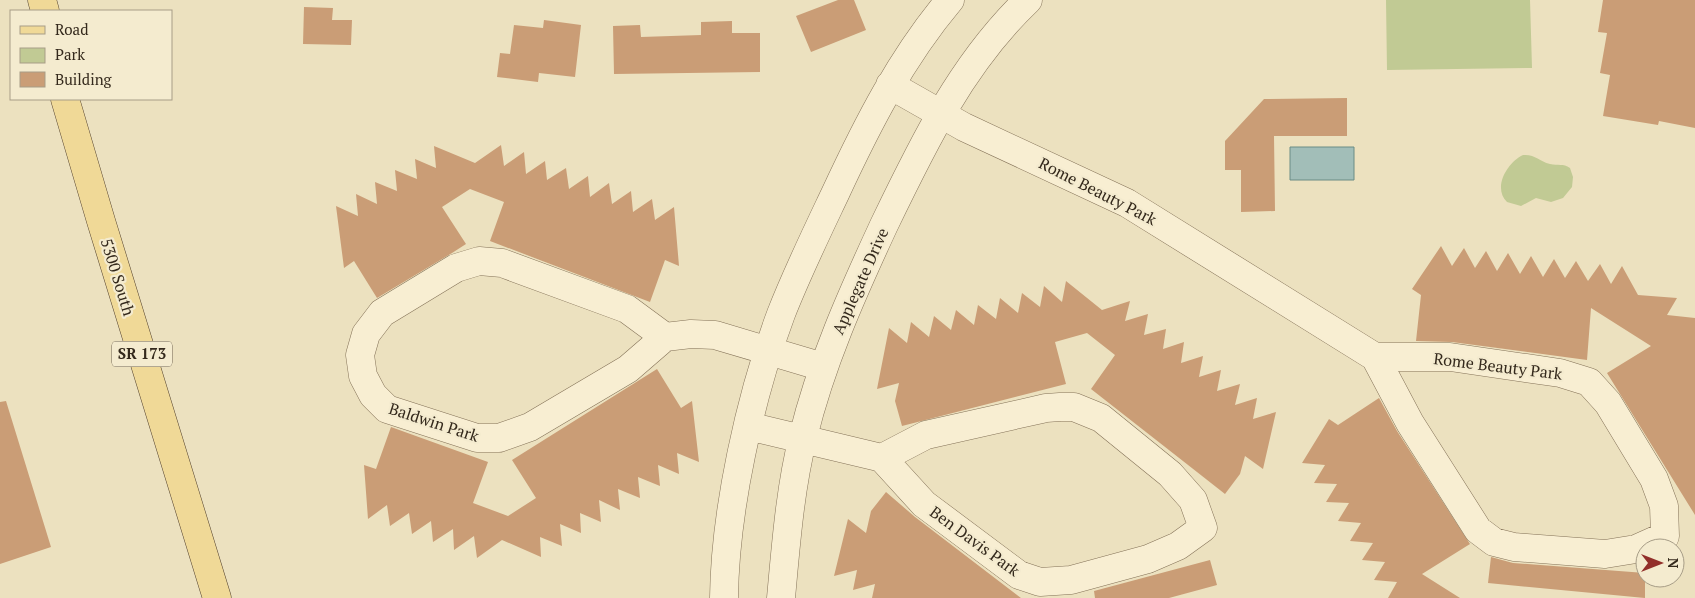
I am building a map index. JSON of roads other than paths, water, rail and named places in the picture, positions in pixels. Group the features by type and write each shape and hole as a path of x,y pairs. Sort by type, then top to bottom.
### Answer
{"main road":[{"name":"5300 South","path":"65,100 217,598"}],"street":[{"path":"724,598 732,508 748,426 781,315 812,242 856,148 890,85 932,21 950,0"},
{"name":"Applegate Drive","path":"780,598 794,487 803,438 823,367 857,284 917,155 940,113 979,56 1010,17 1028,0"},
{"name":"Rome Beauty Park","path":"890,85 940,113 1127,203 1375,358 1410,423 1478,530 1494,542 1514,547 1605,554 1636,549 1665,536 1664,506 1654,479 1608,403 1589,382 1560,372 1450,357 1375,358"},
{"name":"Baldwin Park","path":"479,261 502,263 627,309 665,337 628,369 530,426 499,438 478,438 387,409 373,395 363,376 360,355 366,334 382,313 456,268 479,261"},
{"path":"665,337 691,334 715,335 823,367"},
{"name":"Ben Davis Park","path":"1074,407 1102,418 1170,474 1193,500 1203,528 1178,546 1148,559 1071,580 1040,582 1019,575 924,504 882,458 926,435 1046,408 1074,407"},
{"path":"748,426 882,458"}],"water":[{"path":"1290,147 1354,147 1354,180 1290,180"}]}
